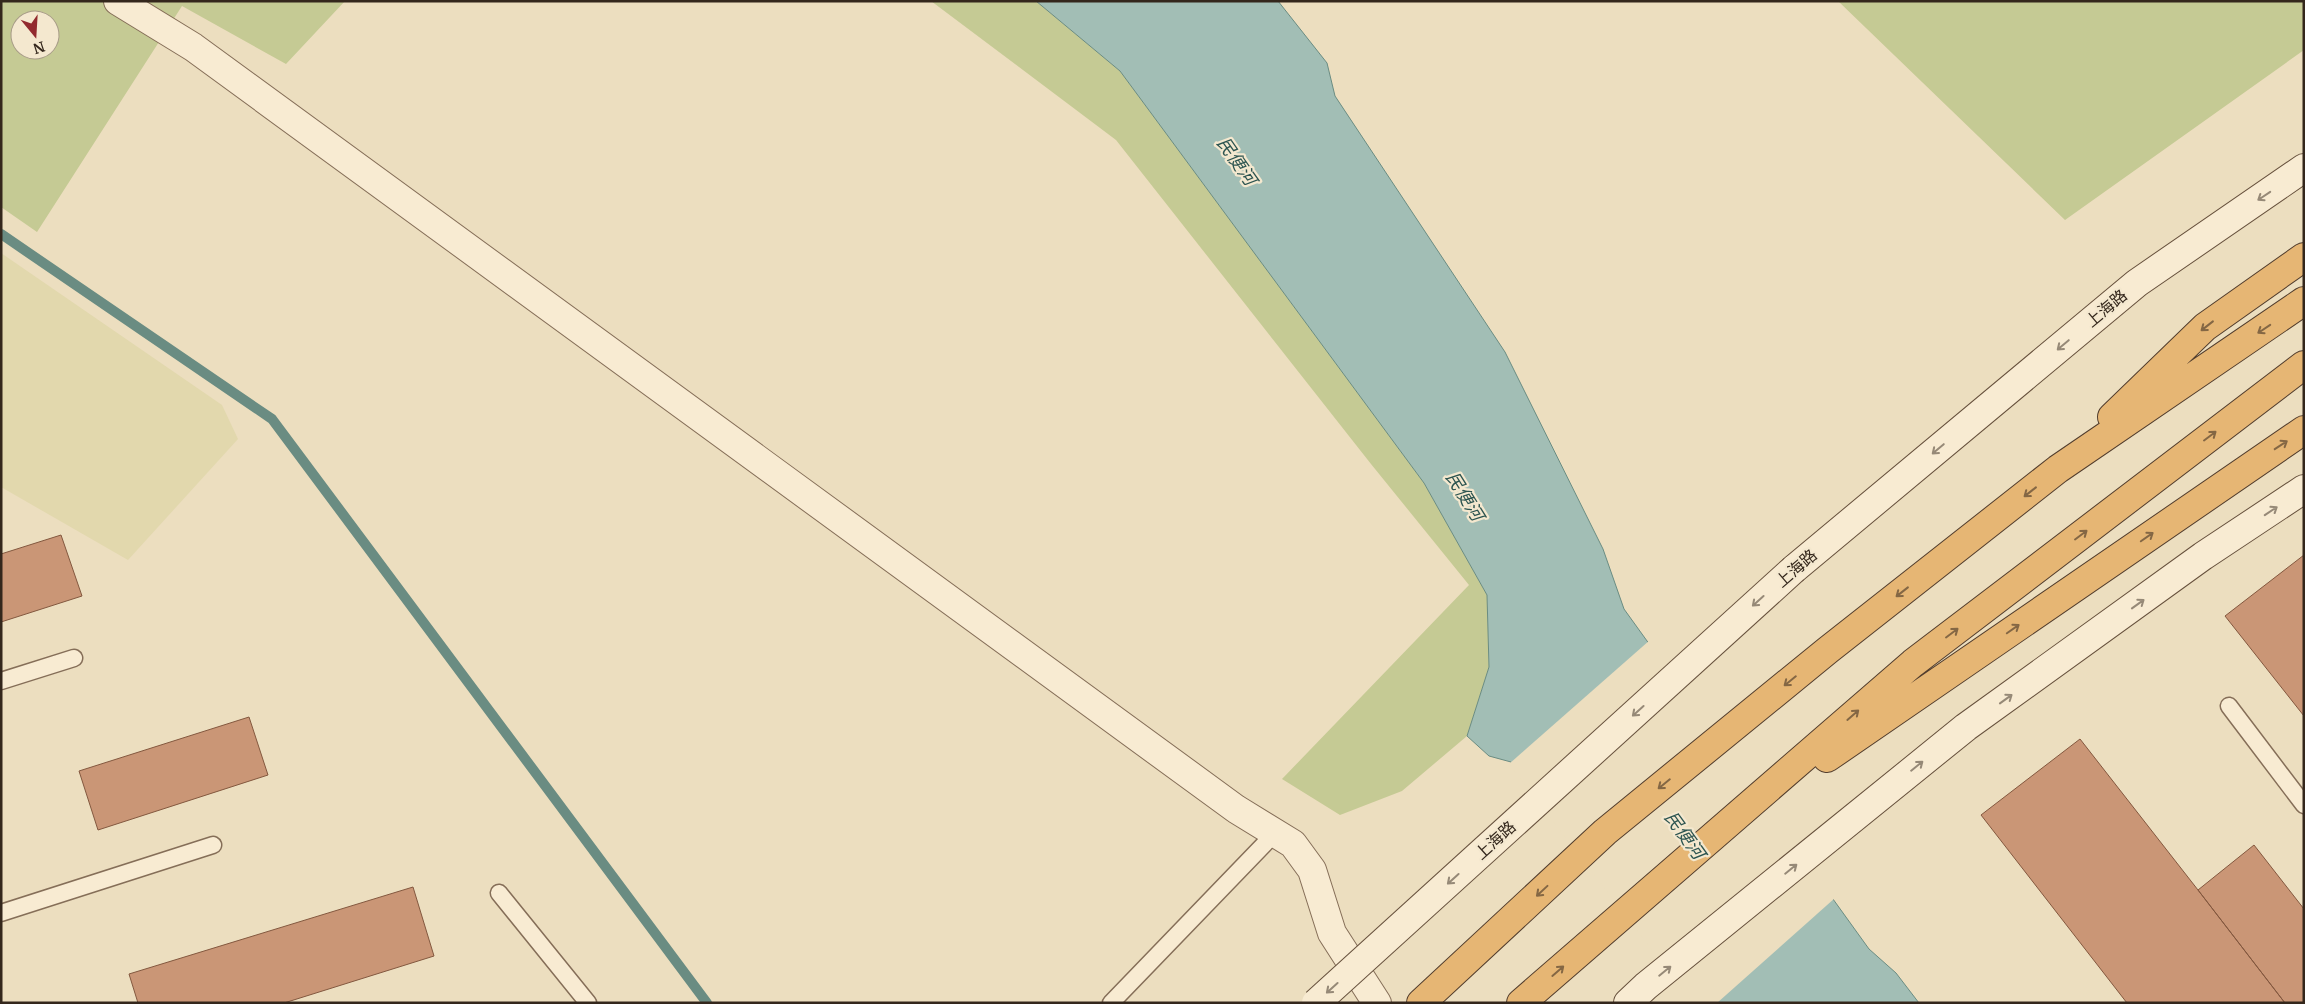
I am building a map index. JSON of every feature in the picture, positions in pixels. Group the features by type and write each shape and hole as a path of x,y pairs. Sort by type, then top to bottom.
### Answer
{"highway":[{"path":"2058,469 2205,327 2304,257"},
{"path":"1421,1003 1605,832 1828,650 2058,469 2304,302"},
{"path":"1521,1003 1913,663 2304,366"},
{"path":"1715,835 2304,430"}],"main road":[{"path":"118,1 201,53 1236,809 1293,844 1312,870 1332,933 1377,1003"},
{"name":"上海路","path":"1316,1003 1794,569 2137,283 2304,168"},
{"path":"1628,1003 1646,986 1966,727 2203,556 2304,489"}],"lane":[{"path":"1,681 74,658"},
{"path":"2229,706 2304,805"},
{"path":"1112,1003 1275,833"},
{"path":"1,913 213,845"},
{"path":"498,893 588,1003"}],"shaded area":[{"path":"1,253 222,405 238,439 128,560 1,487"}],"green space":[{"path":"1,1 345,1 286,64 182,6 37,232 1,207"},
{"path":"931,1 1036,1 1120,71 1424,483 1487,595 1489,667 1467,736 1402,791 1340,815 1282,779 1469,585 1371,464 1116,140"},
{"path":"1838,1 2304,1 2304,50 2065,220"}],"water":[{"name":"民便河","path":"1036,1 1278,1 1327,63 1335,96 1505,352 1603,549 1624,609 1869,949 1896,973 1919,1003 1696,1003 1511,762 1489,756 1467,736 1489,667 1487,595 1424,483 1120,71"}],"pier":[{"path":"1650,640 1835,898 1717,1003 1693,1003 1509,764"}],"building":[{"path":"61,535 82,596 1,622 1,554"},
{"path":"2304,555 2304,716 2225,616"},
{"path":"249,717 268,775 98,830 79,771"},
{"path":"2080,739 2285,1003 2127,1003 1981,815"},
{"path":"2254,845 2304,909 2304,1003 2285,1003 2198,890"},
{"path":"413,887 434,956 284,1003 138,1003 129,974"}],"waterway":[{"path":"1,234 272,419 707,1003"}]}
